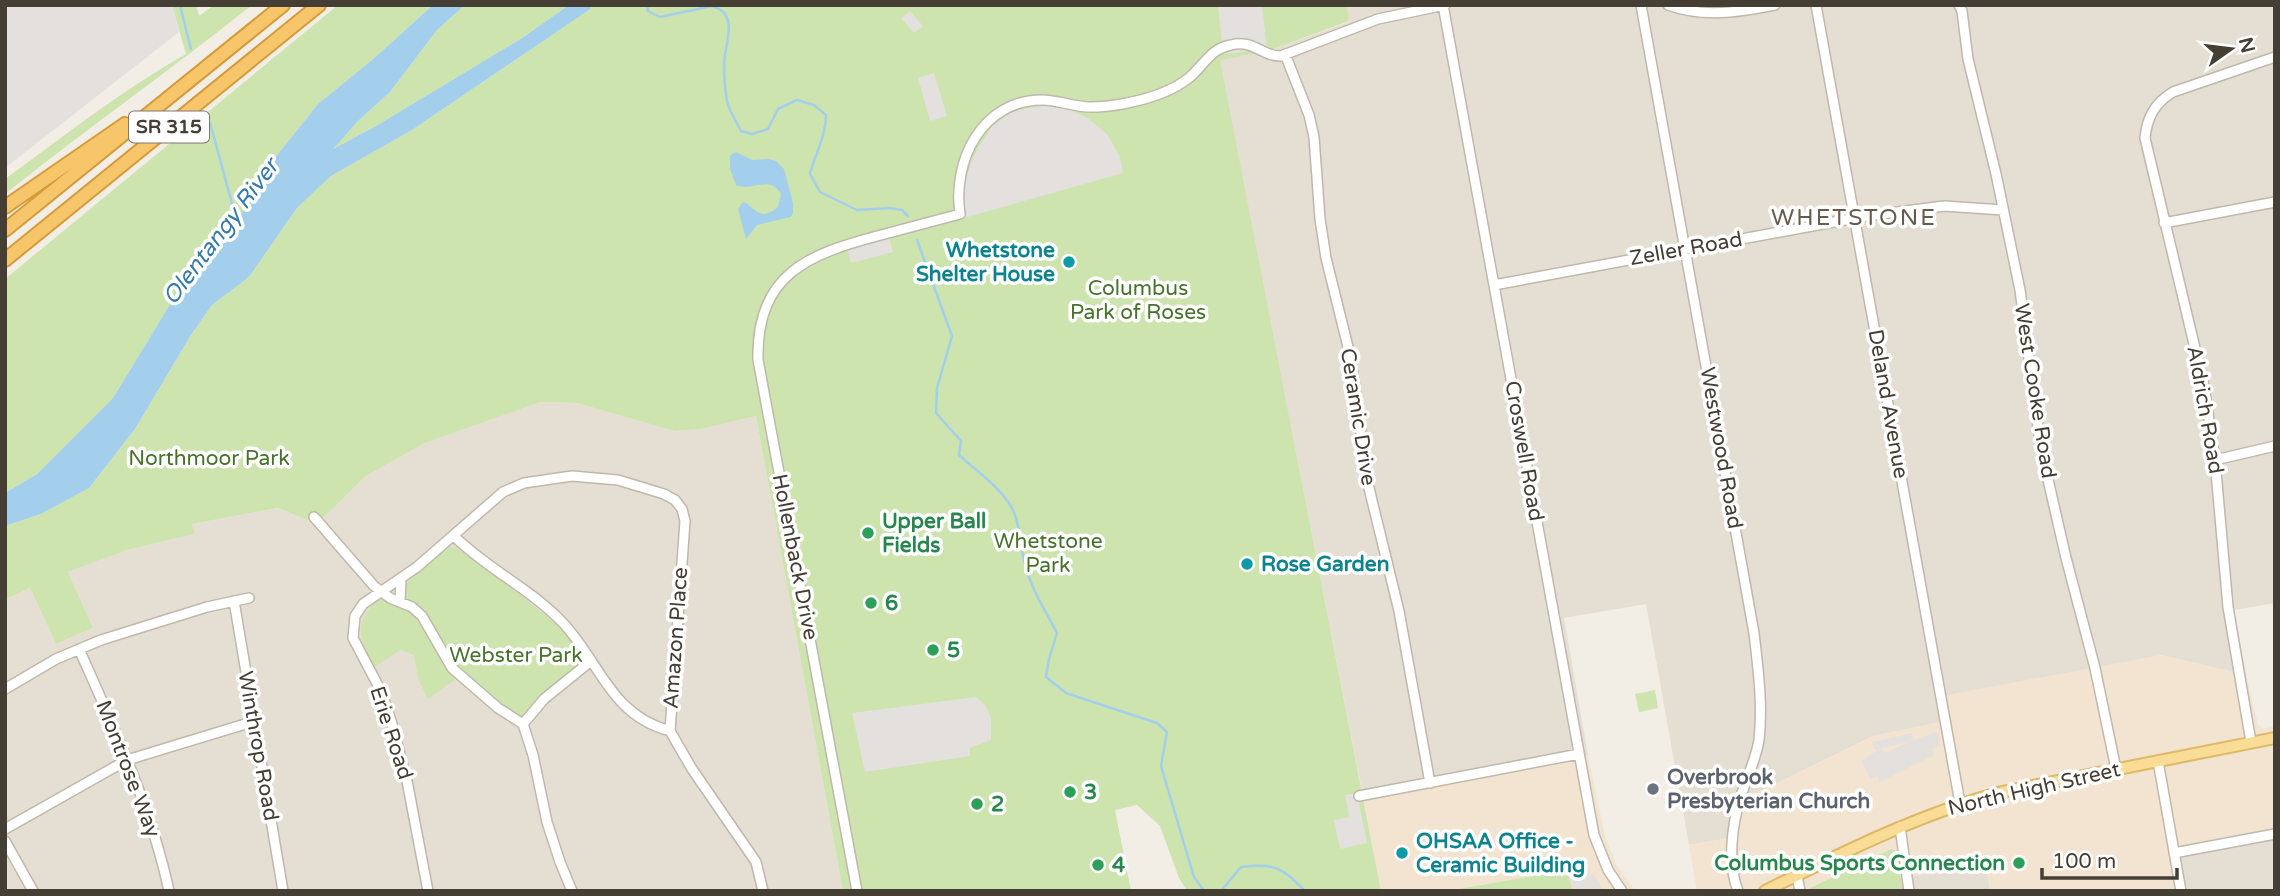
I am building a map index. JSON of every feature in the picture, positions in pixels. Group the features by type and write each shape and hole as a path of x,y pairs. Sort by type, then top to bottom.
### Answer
{"highway":[{"name":"SR 315","path":"5,230 283,5"},
{"name":"SR 315","path":"5,261 319,5"},
{"path":"5,206 212,64"}],"main road":[{"name":"North High Street","path":"1765,891 1900,827 1960,803 2275,738"}],"street":[{"path":"1285,54 1366,23 1444,5"},
{"name":"Croswell Road","path":"1444,5 1595,842 1608,870 1622,891"},
{"name":"Westwood Road","path":"1641,5 1759,669 1759,743 1740,799 1732,848 1734,881 1738,891"},
{"path":"1668,5 1697,12 1719,13 1775,5"},
{"name":"Deland Avenue","path":"1816,5 1960,803"},
{"name":"West Cooke Road","path":"1962,7 1968,59 2020,290 2041,449 2095,668 2116,769"},
{"name":"Hollenback Drive","path":"857,891 758,360 761,319 773,292 792,271 826,250 960,214 958,179 968,148 986,124 1012,107 1041,100 1090,107 1122,104 1153,96 1182,84 1214,51 1233,44 1254,45 1274,56 1285,54"},
{"name":"Ceramic Drive","path":"1285,54 1309,116 1314,137 1319,209 1326,258 1351,359 1373,506 1399,611 1430,783"},
{"name":"Aldrich Road","path":"2252,742 2228,607 2216,460 2204,386 2145,138 2146,127 2157,103 2173,92 2275,57"},
{"path":"2164,223 2275,202"},
{"name":"Zeller Road","path":"1494,285 1854,218 1944,206 2003,210"},
{"path":"2216,460 2275,446"},
{"name":"Erie Road","path":"428,891 407,781 392,724 382,693 353,638 355,616 363,604 401,579 503,492 524,483 595,477 618,480 664,494"},
{"name":"Amazon Place","path":"664,494 675,500 682,509 685,522 670,731 692,769 756,862 762,891"},
{"path":"314,517 381,592 412,607 422,616 452,668 481,695 523,724 533,755 547,822 572,891"},
{"path":"454,536 481,561 527,592 564,624 622,704 657,728 670,731"},
{"path":"400,602 401,579"},
{"path":"5,689 56,659 79,649 114,636 249,598"},
{"name":"Winthrop Road","path":"234,601 283,891"},
{"name":"Montrose Way","path":"79,649 127,760 160,852 169,891"},
{"path":"523,724 544,699 591,661"},
{"path":"5,829 127,760 255,721"},
{"path":"1360,796 1579,754"},
{"path":"2158,761 2181,891"},
{"path":"1900,827 1909,891"},
{"path":"2174,853 2275,834"},
{"path":"5,841 33,891"},
{"path":"1797,876 1800,891"}],"shaded area":[{"path":"5,5 172,5 179,32 5,168"},
{"path":"1218,5 1262,5 1267,49 1223,54"},
{"path":"1347,5 2275,5 2275,603 2234,610 2246,675 2161,655 1946,721 1873,736 1763,790 1746,795 1735,837 1689,845 1646,604 1564,618 1588,755 1363,796 1219,59 1268,51 1349,22"},
{"path":"910,11 923,26 914,33 901,18"},
{"path":"934,73 947,116 930,121 918,78"},
{"path":"1045,105 1066,108 1086,117 1107,134 1120,157 1123,173 964,218 965,182 973,157 992,126 1014,111"},
{"path":"888,233 893,252 851,263 846,244"},
{"path":"541,402 577,403 674,431 701,429 756,416 843,891 5,891 5,600 30,588 56,644 93,628 68,572 127,550 193,534 191,524 278,508 317,524 366,476 425,443"},
{"path":"2161,655 2246,675 2258,724 2263,729 2275,726 2275,834 2175,853 2182,891 1990,891 1985,863 1900,878 1895,850 1891,849 1804,891 1697,891 1689,845 1735,837 1746,795 1763,790 1873,736 1945,721 1942,696"},
{"path":"976,697 985,705 991,718 991,740 970,748 970,756 865,772 852,713"},
{"path":"1937,732 1940,746 1932,749 1934,755 1880,782 1877,776 1870,779 1862,761 1876,751 1882,749 1885,753 1911,741 1875,750 1872,742 1912,733 1913,740"},
{"path":"1588,755 1605,836 1616,864 1635,891 1574,891 1564,866 1533,876 1447,891 1381,891 1363,796"},
{"path":"1357,793 1367,843 1340,849 1334,820 1349,817 1345,795"},
{"path":"2275,834 2275,891 2182,891 2175,853"},
{"path":"1583,857 1590,873 1587,877 1594,875 1604,891 1576,891 1566,873 1572,870 1569,862"},
{"path":"1986,863 1990,891 1903,891 1900,878"}],"green space":[{"path":"172,5 196,5 199,16 214,5 252,5 5,194 5,179 116,98 186,54"},
{"path":"338,5 433,5 318,104 262,174 228,239 183,283 113,398 37,474 5,493 5,279"},
{"path":"465,5 569,5 522,38 331,150 390,92 437,30"},
{"name":"Whetstone Park","path":"593,5 1347,5 1349,21 1268,51 1220,60 1381,891 1187,891 1179,878 1160,826 1137,805 1115,810 1131,891 843,891 756,416 701,429 674,431 577,403 541,402 425,443 366,476 317,524 278,508 192,524 194,534 127,550 68,572 93,628 56,644 30,588 5,600 5,526 41,514 89,488 135,429 212,305 249,277 297,208 331,176 412,130"},
{"name":"Webster Park","path":"449,547 457,548 566,632 585,659 521,718 491,699 462,673 448,655 431,624 405,600 405,584"},
{"path":"378,598 408,610 418,618 449,670 457,678 428,699 418,679 414,655 400,650 375,667 364,648 362,623"},
{"path":"1655,690 1658,708 1639,712 1635,694"},
{"path":"1891,849 1895,850 1903,891 1804,891"},
{"path":"1564,866 1574,891 1447,891 1533,876"}],"water":[{"path":"433,5 465,5 437,30 390,92 358,121 333,149 522,38 569,5 593,5 412,130 331,176 297,208 249,277 212,305 135,429 89,488 41,514 5,526 5,493 37,474 113,398 183,283 228,239 262,174 318,104"},
{"path":"735,152 753,160 776,161 784,169 793,203 791,217 757,225 746,239 738,209 742,203 745,202 760,214 764,214 778,207 781,194 776,188 766,184 749,187 736,185 730,169 730,156"}],"waterway":[{"path":"180,5 191,49"},
{"path":"647,5 648,11 660,17 712,6 721,10 726,15 729,30 724,63 727,101 741,131 752,134 768,129 778,109 797,100 814,105 826,115 822,138 810,174 820,192 857,210 890,208 902,210 908,216"},
{"name":"Olentangy River","path":"210,123 238,225"},
{"path":"917,240 952,336 937,388 936,413 961,441 959,455 996,487 1013,510 1028,573 1057,633 1046,677 1066,693 1157,723 1167,732 1161,766 1194,877 1204,891"},
{"path":"1221,891 1241,867 1262,866 1283,872 1305,891"}],"place":[{"name":"Whetstone Shelter House","path":"1069,262"},
{"name":"Upper Ball Fields","path":"868,533"},
{"name":"Rose Garden","path":"1247,564"},
{"name":"6","path":"871,603"},
{"name":"5","path":"933,650"},
{"name":"Overbrook Presbyterian Church","path":"1653,789"},
{"name":"3","path":"1070,792"},
{"name":"2","path":"977,804"},
{"name":"OHSAA Office - Ceramic Building","path":"1402,853"},
{"name":"Columbus Sports Connection","path":"2019,863"},
{"name":"4","path":"1098,865"}],"district":[{"name":"WHETSTONE","path":"1854,218"}],"park label":[{"name":"Columbus Park of Roses","path":"1138,300"},
{"name":"Northmoor Park","path":"209,458"}]}
